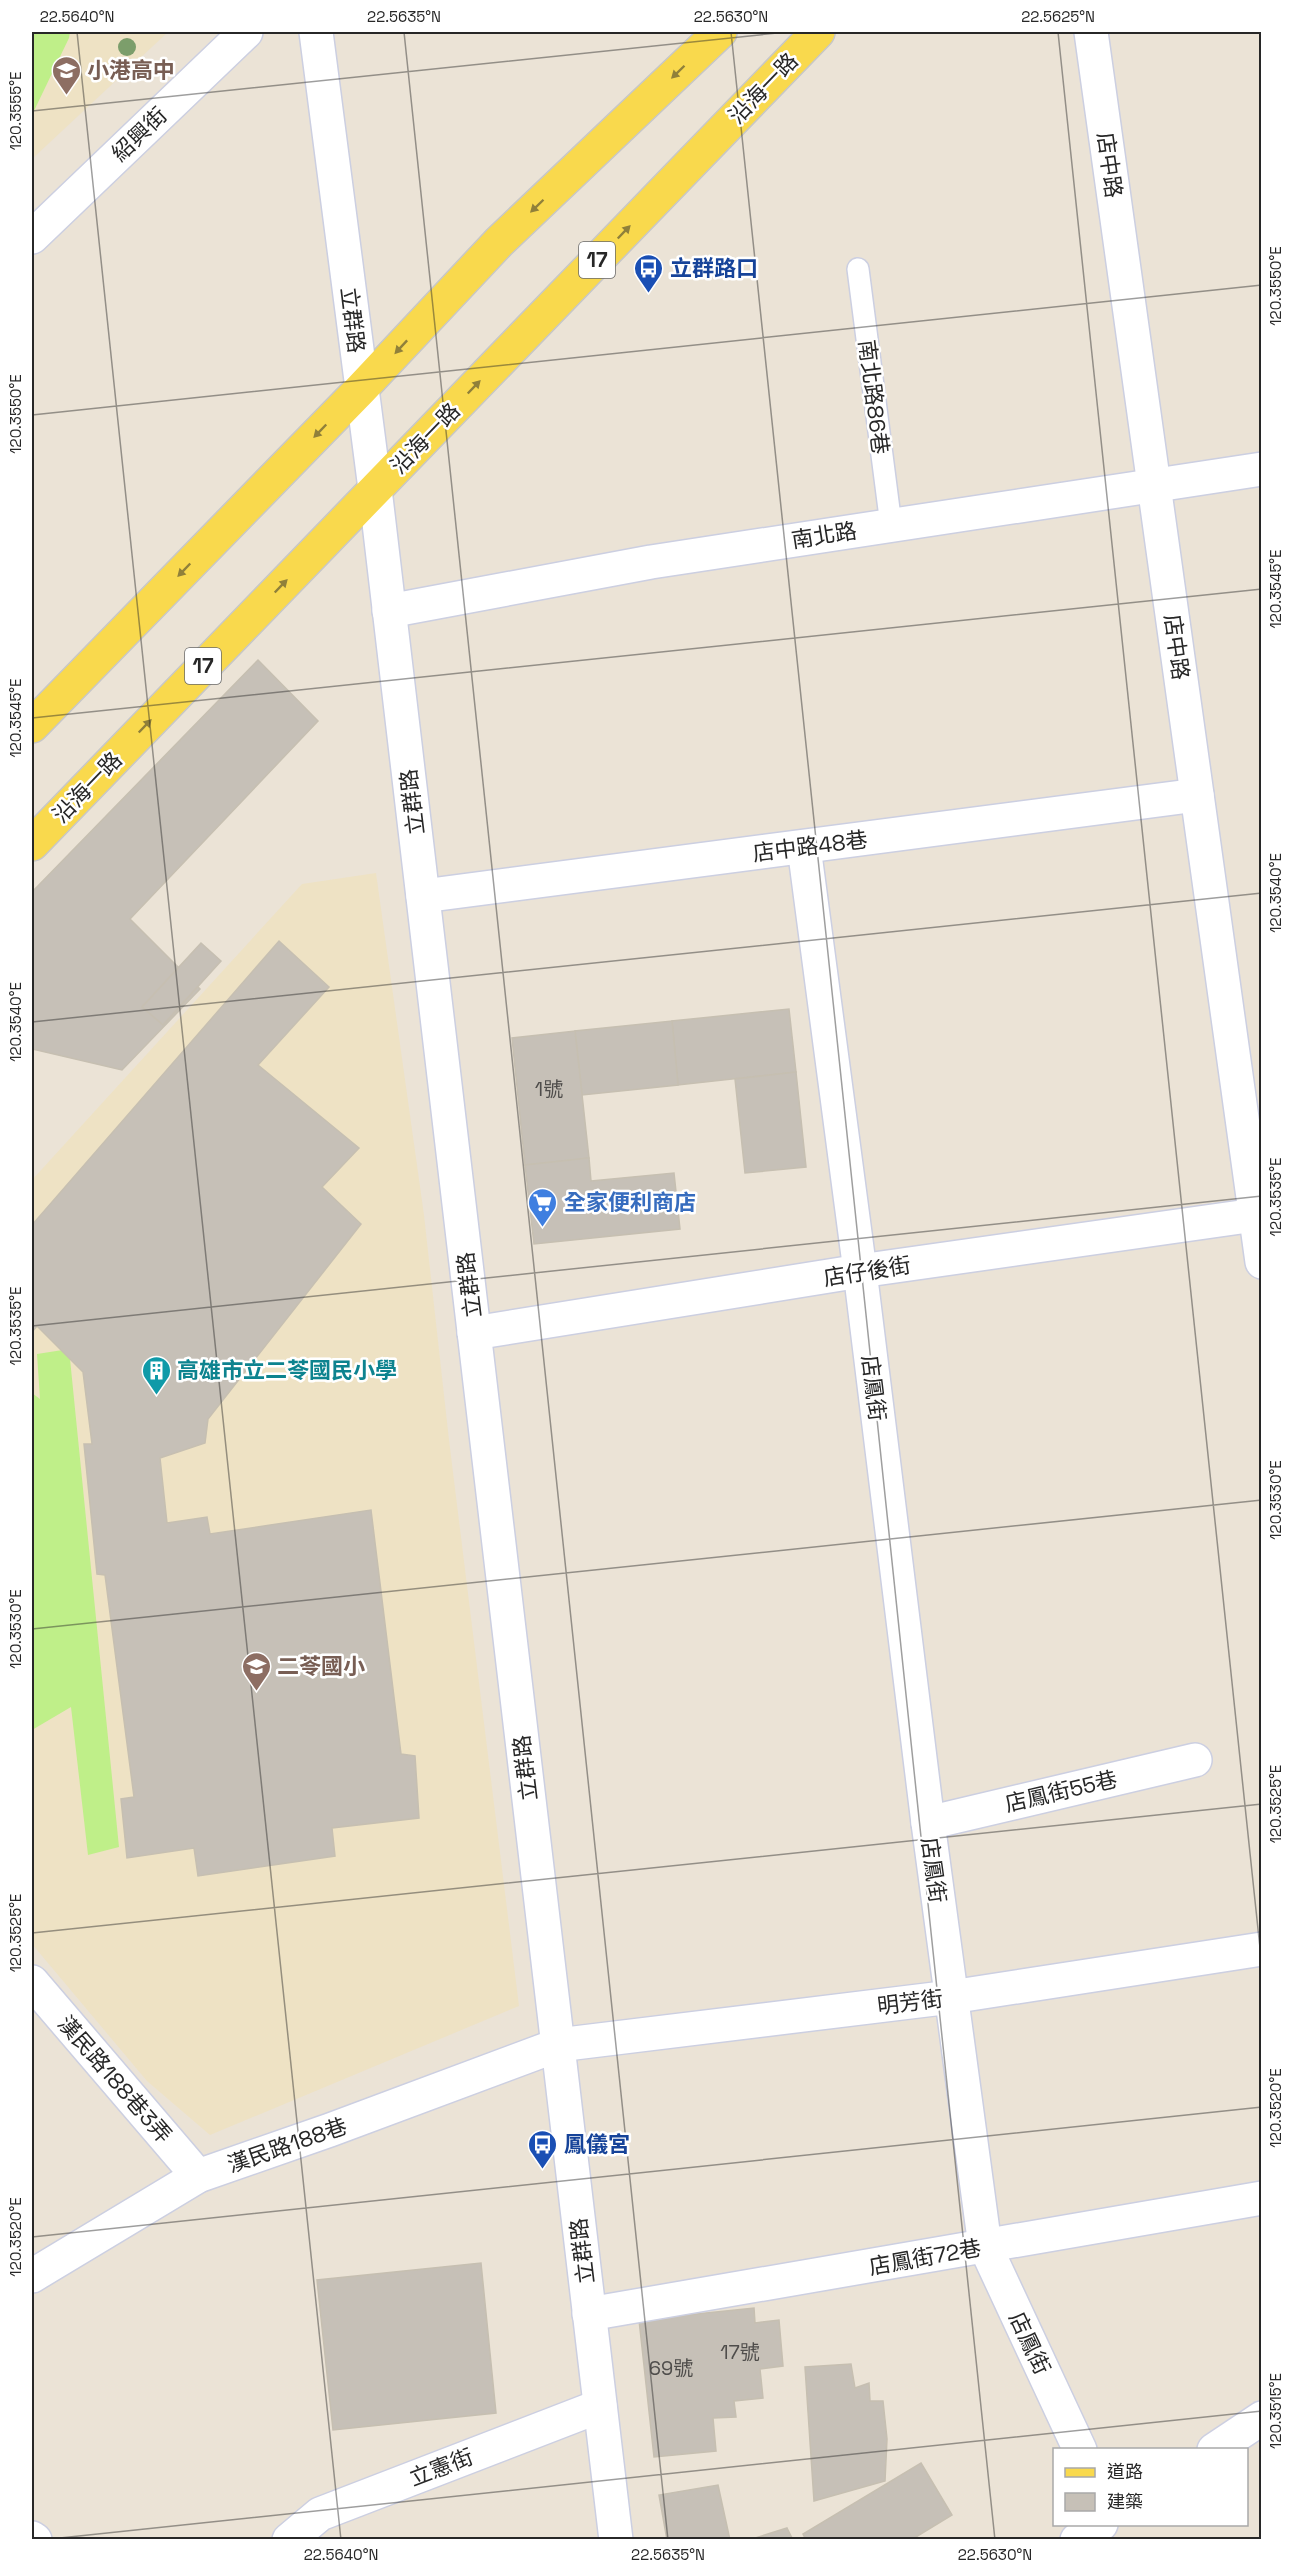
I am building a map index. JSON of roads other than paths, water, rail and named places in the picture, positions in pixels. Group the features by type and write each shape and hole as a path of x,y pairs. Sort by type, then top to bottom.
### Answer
{"main road":[{"path":"32,726 361,389 499,242 720,32"},
{"name":"沿海一路","path":"32,844 818,32"}],"street":[{"name":"紹興街","path":"32,237 246,32"},
{"name":"立群路","path":"316,32 375,489 616,2540"},
{"name":"店中路","path":"1093,33 1197,795 1258,1214 1262,1262"},
{"name":"南北路","path":"389,612 651,561 1262,469"},
{"name":"店中路48巷","path":"423,896 1197,795"},
{"name":"店鳳街","path":"804,847 860,1271 928,1823 985,2247 1079,2448"},
{"name":"店仔後街","path":"474,1333 860,1271 1258,1214"},
{"name":"店鳳街55巷","path":"928,1823 1195,1760"},
{"name":"明芳街","path":"558,2045 951,1997 1262,1949"},
{"name":"漢民路188巷3弄","path":"32,1982 198,2176"},
{"name":"漢民路188巷","path":"32,2276 198,2176 330,2130 558,2045"},
{"name":"店鳳街72巷","path":"589,2314 1262,2198"},
{"name":"立憲街","path":"289,2540 320,2514 600,2406"},
{"path":"1217,2448 1262,2418"},
{"path":"1077,2540 1098,2526"},
{"path":"1116,2526 1123,2540"}],"lane":[{"name":"南北路86巷","path":"858,269 891,525"}],"place":[{"name":"小港高中","path":"66,96"},
{"name":"立群路口","path":"649,294"},
{"name":"全家便利商店","path":"543,1228"},
{"name":"高雄市立二苓國民小學","path":"156,1396"},
{"name":"二苓國小","path":"256,1692"},
{"name":"鳳儀宮","path":"543,2170"}]}
